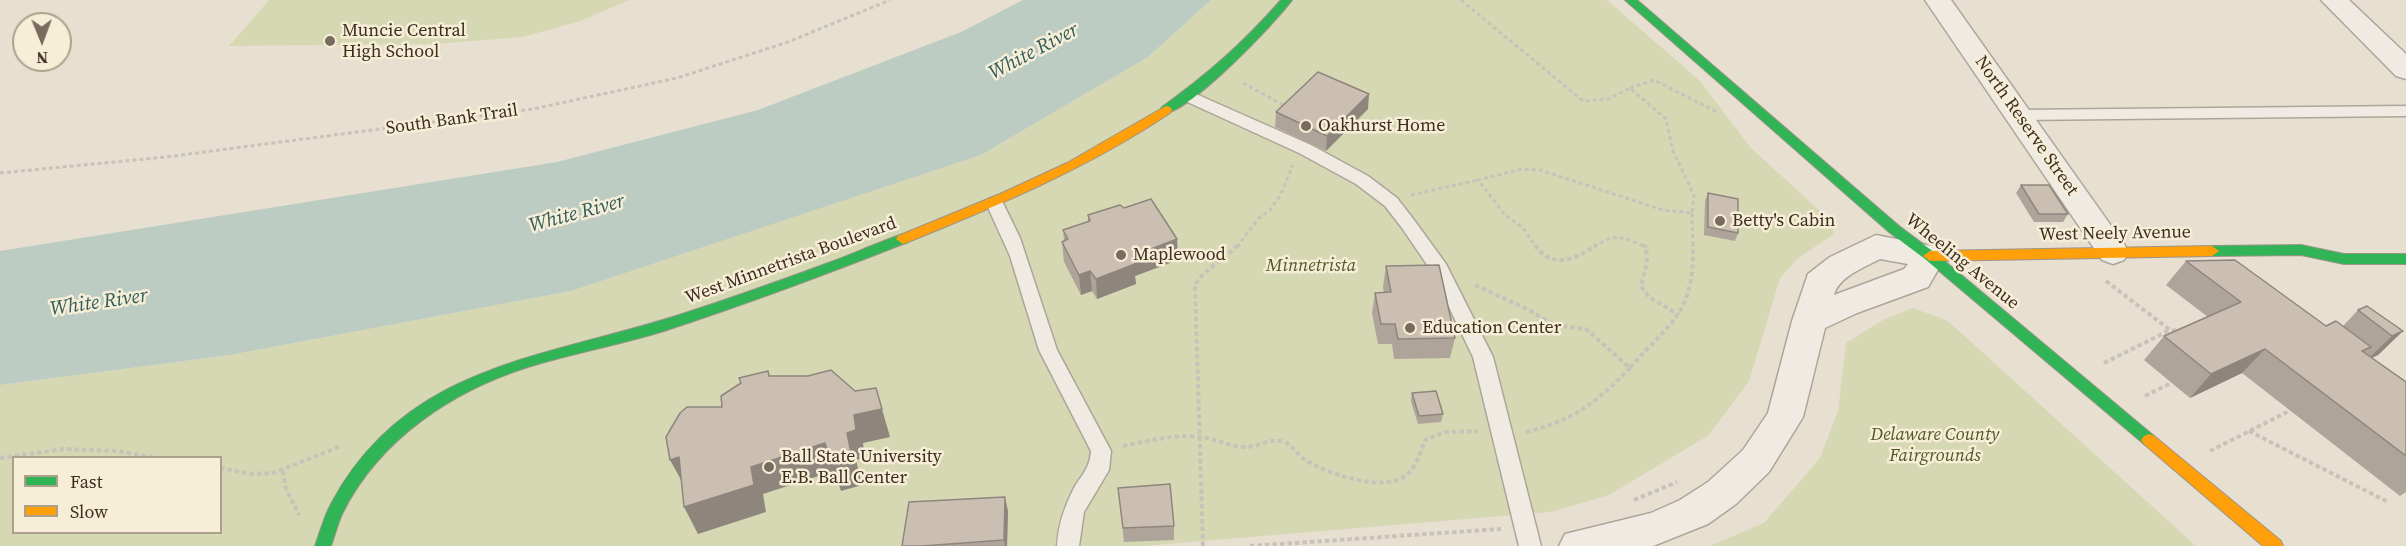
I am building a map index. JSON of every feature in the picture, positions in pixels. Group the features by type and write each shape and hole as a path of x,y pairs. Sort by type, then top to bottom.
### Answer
{"street":[{"name":"West Minnetrista Boulevard","path":"323,546 336,509 365,465 398,430 456,389 493,372 608,342 716,310 995,203 1118,140 1186,95 1259,33 1287,0"},
{"name":"Wheeling Avenue","path":"1630,0 1894,230 1930,256 2275,546"},
{"name":"North Reserve Street","path":"1938,0 2113,252"},
{"path":"2334,0 2406,70"},
{"name":"West Neely Avenue","path":"2301,250 2327,239"},
{"name":"West Neely Avenue","path":"1930,256 2301,250 2344,259 2406,259"},
{"path":"1579,546 1658,528 1694,512 1722,493 1756,461 1785,417 1809,321 1845,304 1916,278 1930,256"}],"lane":[{"path":"1186,95 1305,150 1362,180 1391,202 1440,268 1483,357 1530,546"},
{"path":"2019,115 2406,111"},
{"path":"995,203 1005,223 1048,351 1101,451 1101,469 1083,492 1072,514 1068,546"},
{"path":"2216,251 2229,272"}],"path":[{"name":"South Bank Trail","path":"0,173 166,157 533,109 677,78 788,42 890,0"},
{"path":"1461,0 1583,101 1620,97 1630,88 1654,80 1684,92 1725,118"},
{"path":"1101,451 1172,436 1213,439 1224,444 1245,448 1271,441 1283,441 1292,445 1300,456 1321,468 1377,484 1395,482 1409,473 1425,440 1445,432 1481,431 1515,434 1569,420 1595,405 1679,315 1686,304 1694,254 1692,213 1694,195 1673,151 1666,119 1630,88"},
{"path":"1203,546 1194,285 1198,279 1227,257 1247,236 1259,218 1270,210 1281,194 1287,174 1305,150"},
{"path":"1391,202 1417,193 1522,169 1540,170 1653,207 1692,213"},
{"path":"1478,180 1504,215 1523,228 1539,252 1550,259 1578,258 1607,238 1621,236 1646,247 1647,262 1641,286 1649,297 1679,315"},
{"path":"1440,268 1529,310 1554,325 1586,329 1630,368"},
{"path":"2104,280 2170,330"},
{"path":"2097,366 2170,330 2192,332"},
{"path":"2138,400 2171,383"},
{"path":"2204,454 2291,410"},
{"path":"2249,431 2388,502"},
{"path":"14,456 64,449 117,451 146,456"},
{"path":"222,468 261,474 283,471 286,489 303,521"},
{"path":"1630,501 1681,480"},
{"path":"1250,546 1527,527"}],"green space":[{"path":"269,0 629,0 580,21 523,37 434,44 229,46"},
{"name":"Minnetrista","path":"1211,0 1607,0 1700,81 1751,148 1831,221 1834,234 1798,258 1780,278 1749,381 1709,435 1609,495 1551,512 1143,546 0,546 0,385 230,355 571,291 981,155 1148,57"},
{"name":"Delaware County Fairgrounds","path":"1913,308 1948,321 2196,546 1710,546 1764,523 1820,458 1838,411 1846,343 1883,320"}],"water":[{"name":"White River","path":"1023,0 1211,0 1148,57 981,155 571,291 230,355 0,385 0,251 557,162 758,110 961,32"}],"building":[{"path":"1318,72 1369,94 1327,136 1276,112"},
{"path":"2021,185 2049,185 2068,214 2039,214"},
{"name":"Betty's Cabin","path":"1708,193 1738,199 1738,233 1708,227"},
{"path":"1151,199 1177,239 1133,256 1135,264 1096,279 1090,271 1079,275 1062,242 1068,239 1063,230 1090,221 1088,215 1120,205 1124,208"},
{"path":"2235,260 2326,326 2336,321 2371,347 2362,351 2406,382 2406,456 2265,349 2211,374 2164,336 2241,302 2186,261"},
{"name":"Education Center","path":"1439,265 1455,338 1398,339 1395,324 1381,324 1375,293 1391,292 1386,266"},
{"path":"2367,306 2403,331 2392,336 2358,310"},
{"path":"831,370 855,391 876,388 882,409 854,415 856,430 847,433 852,458 831,464 825,443 751,467 754,485 684,507 679,457 670,460 666,437 680,413 687,407 722,407 721,396 741,383 739,378 768,371 769,376 808,376"},
{"path":"1436,391 1443,414 1419,416 1412,393"},
{"path":"1170,484 1174,526 1123,528 1118,488"},
{"path":"1005,497 1004,540 902,546 909,502"}],"traffic: fast":[{"path":"1166,110 1205,82 1249,43 1287,0"},
{"path":"1630,0 1894,229 1930,256 2149,440"},
{"path":"323,546 337,508 353,481 372,456 417,416 469,384 527,362 631,336 711,310 903,239"},
{"path":"2212,251 2301,250 2344,259 2406,259"}],"traffic: slow":[{"path":"903,239 1071,166 1104,149 1166,110"},
{"path":"1930,256 2212,251"},
{"path":"2149,440 2275,546"}],"place":[{"name":"Muncie Central High School","path":"330,41"},
{"name":"Oakhurst Home","path":"1306,126"},
{"name":"Betty's Cabin","path":"1720,221"},
{"name":"Maplewood","path":"1121,255"},
{"name":"Education Center","path":"1410,328"},
{"name":"Ball State University E.B. Ball Center","path":"769,467"}]}
